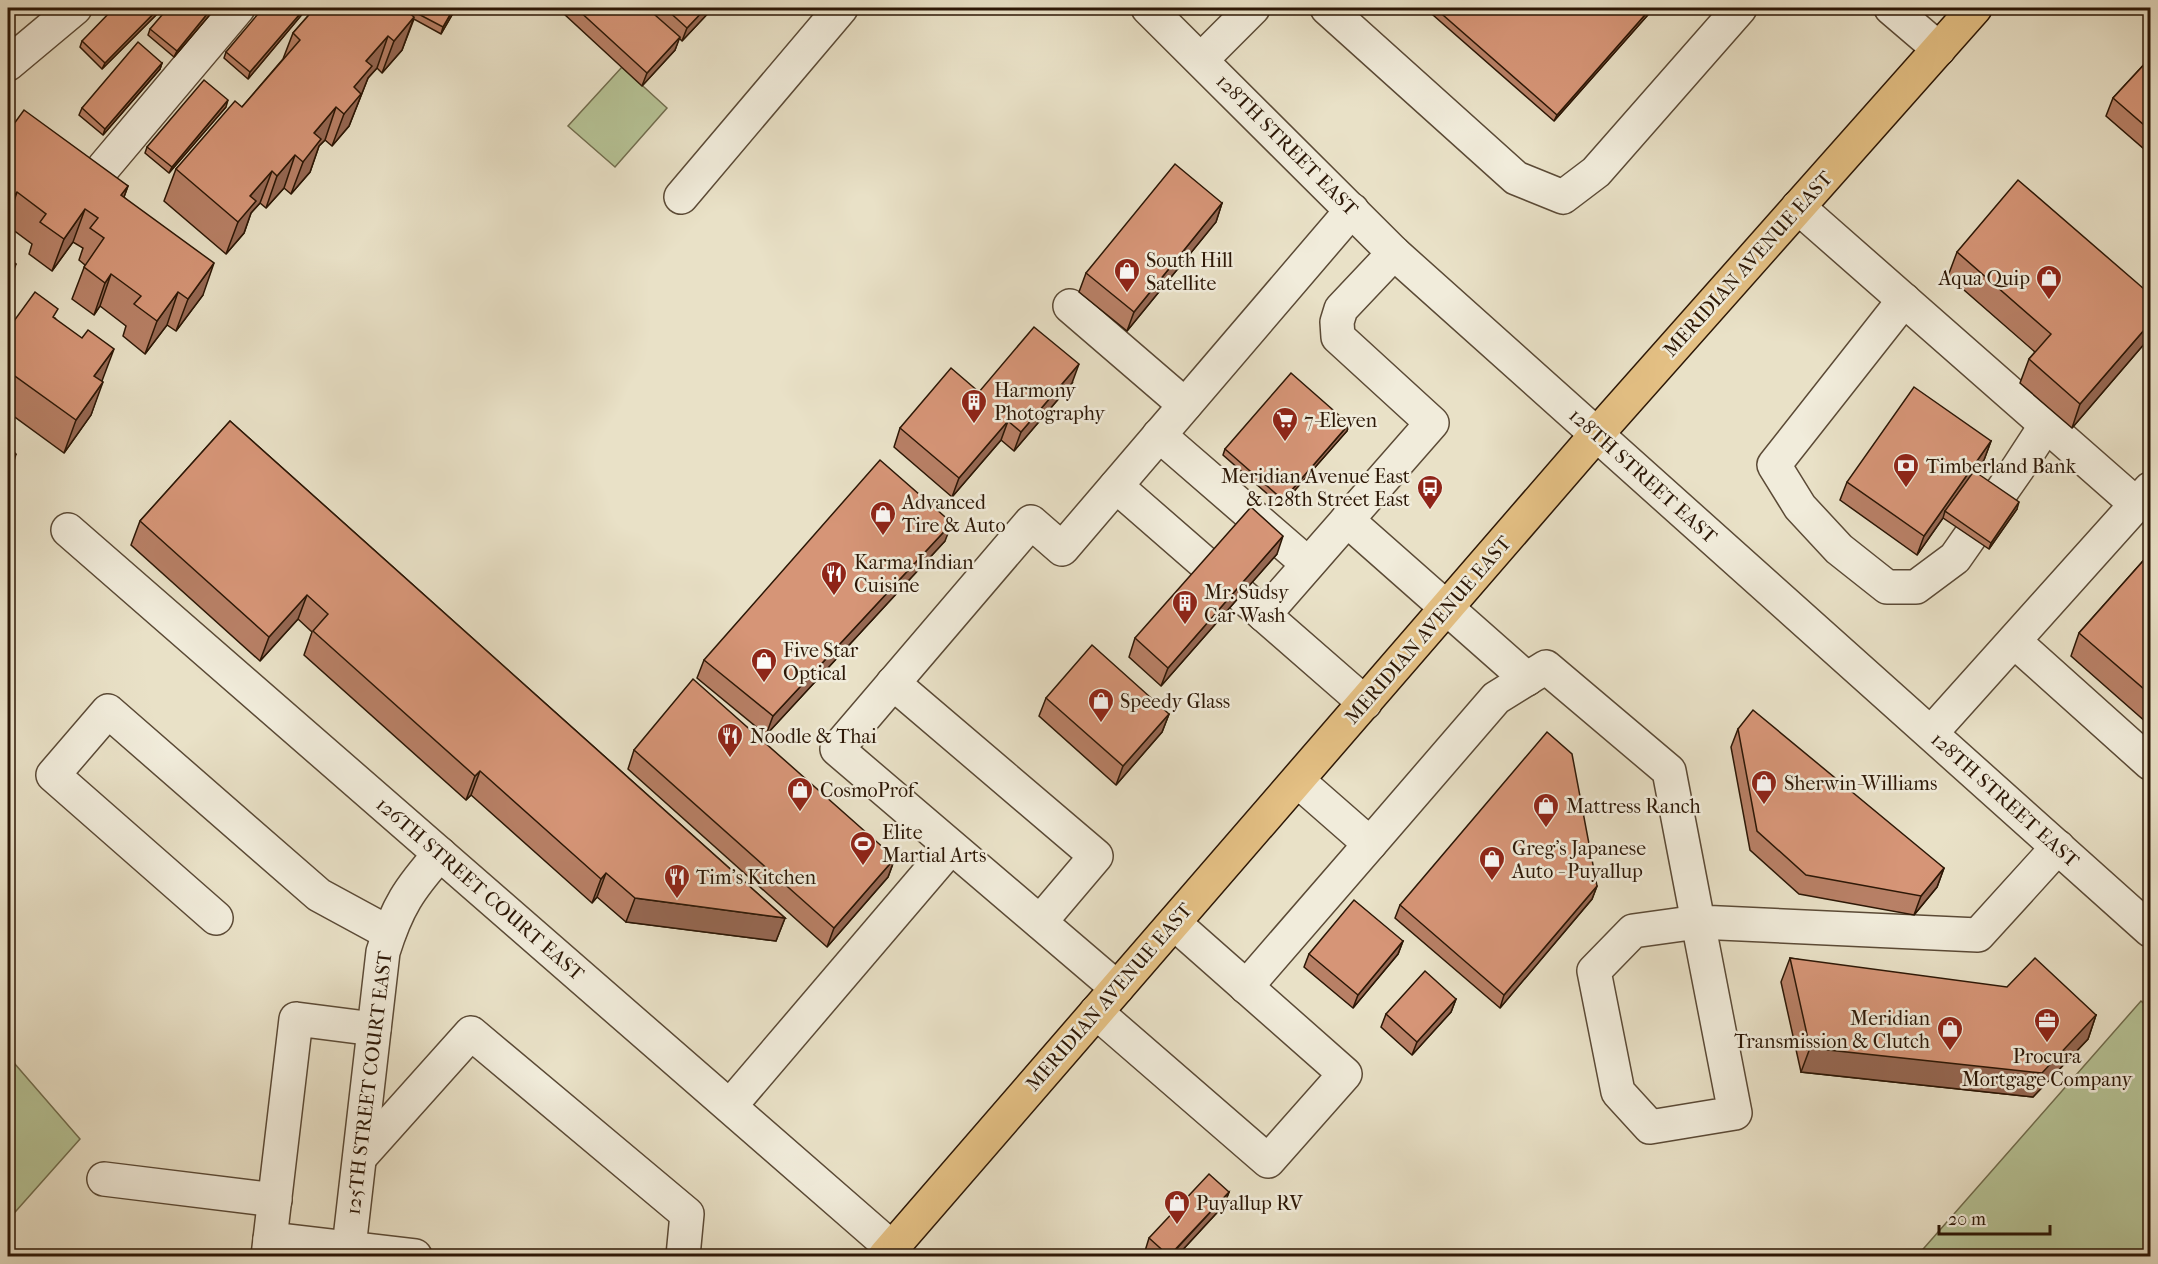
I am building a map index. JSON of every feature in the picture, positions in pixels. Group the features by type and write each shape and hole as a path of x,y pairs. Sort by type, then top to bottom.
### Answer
{"main road":[{"name":"MERIDIAN AVENUE EAST","path":"889,1252 1596,435 1976,8"}],"street":[{"path":"8,64 75,8"},
{"path":"104,167 238,8"},
{"path":"681,197 842,8"},
{"name":"128TH STREET EAST","path":"1148,8 1394,253 2151,930"},
{"path":"1201,60 1253,8"},
{"path":"1327,8 1516,178 1563,197 1596,172 1740,8"},
{"path":"1891,8 1939,49"},
{"path":"1798,207 2046,425 2143,496 1931,733"},
{"path":"1174,924 1345,1074 1268,1161 1106,1000 1040,922 837,749 1031,522 1062,549 1352,210"},
{"path":"1264,615 1432,423 1338,337 1337,322 1341,309 1394,253"},
{"path":"1904,300 1774,465 1800,507 1839,549 1887,587 1916,587 1955,558 2046,425"},
{"path":"1070,306 1185,405"},
{"path":"1159,435 1308,564"},
{"path":"1116,486 1365,703"},
{"path":"1347,520 1527,679"},
{"name":"126TH STREET COURT EAST","path":"68,530 729,1106 889,1252"},
{"path":"2013,641 2151,763"},
{"path":"1246,987 1496,698 1546,667 1669,771 1698,922 1735,1113 1650,1127 1618,1092 1594,971 1633,931 1698,922 1978,935 2058,847"},
{"path":"893,683 1096,856 1040,922"},
{"path":"216,918 53,775 108,711 319,895 388,933"},
{"path":"1298,781 1370,844"},
{"path":"729,1106 951,847"},
{"name":"125TH STREET COURT EAST","path":"348,1252 383,952 388,933 412,885 440,854"},
{"path":"374,1029 296,1019 269,1248 415,1257"},
{"path":"360,1157 471,1033 687,1214 683,1257"},
{"path":"104,1179 275,1200"}],"green space":[{"path":"622,67 667,108 615,167 568,126"},
{"path":"2141,1001 2150,1009 2150,1256 1917,1256"},
{"path":"8,1056 80,1139 8,1220"}],"building":[{"path":"114,8 159,8 105,63 82,41"},
{"path":"168,8 212,8 177,51 150,29"},
{"path":"263,8 305,8 250,72 226,52"},
{"path":"315,8 403,8 414,17 394,41 388,36 366,61 372,66 354,87 361,94 344,114 336,107 314,133 321,139 303,162 295,155 277,176 272,171 250,196 256,201 238,222 176,169 235,101 242,107 300,40 293,33"},
{"path":"407,8 454,8 443,27"},
{"path":"576,8 647,8 680,37 647,73"},
{"path":"665,8 706,8 687,28"},
{"path":"1435,8 1651,8 1557,115"},
{"path":"138,42 162,63 105,129 82,108"},
{"path":"2151,57 2151,131 2113,98"},
{"path":"204,80 228,100 172,167 147,147"},
{"path":"24,110 128,186 121,195 214,263 188,299 178,292 157,321 134,304 141,296 111,274 105,283 84,267 104,238 90,228 98,218 85,209 64,239 40,222 46,214 17,192 11,200 8,198 8,132"},
{"path":"1175,164 1222,203 1134,312 1086,273"},
{"name":"Aqua Quip","path":"2018,180 2151,295 2151,322 2080,404 2029,359 2051,334 1957,252"},
{"path":"8,258 16,264 8,275"},
{"path":"35,292 58,309 53,317 82,338 88,330 114,349 94,376 103,382 76,420 8,371 8,316 14,321"},
{"name":"Harmony Photography","path":"1034,327 1079,364 1021,432 1008,421 959,478 900,428 951,368 979,392"},
{"name":"7-Eleven","path":"1291,373 1349,424 1283,500 1225,449"},
{"name":"Timberland Bank","path":"1914,387 1991,441 1924,536 1847,482"},
{"path":"230,421 785,918 635,898 606,873 601,879 480,771 475,776 313,631 328,614 307,595 269,637 140,521"},
{"path":"8,446 16,454 8,464"},
{"path":"880,460 952,523 773,716 704,660"},
{"path":"1974,471 2019,502 1991,543 1945,511"},
{"name":"Mr. Sudsy Car Wash","path":"1251,507 1283,536 1168,668 1135,638"},
{"path":"2151,552 2151,695 2079,633"},
{"name":"Speedy Glass","path":"1092,645 1169,714 1123,766 1046,698"},
{"path":"693,679 895,858 834,928 634,750"},
{"path":"1753,710 1944,868 1921,896 1806,875 1757,831 1738,729"},
{"path":"1547,732 1572,754 1597,886 1504,995 1400,905"},
{"path":"1354,900 1403,941 1358,995 1309,954"},
{"path":"1790,958 2007,987 2035,958 2096,1015 2042,1073 1810,1048"},
{"path":"1425,971 1456,999 1417,1042 1386,1014"},
{"path":"1209,1174 1229,1192 1169,1256 1149,1238"},
{"path":"41,1252 74,1257 40,1257"}],"place":[{"name":"South Hill Satellite","path":"1127,294"},
{"name":"Aqua Quip","path":"2049,301"},
{"name":"Harmony Photography","path":"974,425"},
{"name":"7-Eleven","path":"1285,443"},
{"name":"Timberland Bank","path":"1906,489"},
{"name":"Meridian Avenue East & 128th Street East","path":"1430,511"},
{"name":"Advanced Tire & Auto","path":"883,537"},
{"name":"Karma Indian Cuisine","path":"834,597"},
{"name":"Mr. Sudsy Car Wash","path":"1185,626"},
{"name":"Five Star Optical","path":"764,684"},
{"name":"Speedy Glass","path":"1101,724"},
{"name":"Noodle & Thai","path":"730,759"},
{"name":"Sherwin-Williams","path":"1764,806"},
{"name":"CosmoProf","path":"800,813"},
{"name":"Mattress Ranch","path":"1546,829"},
{"name":"Elite Martial Arts","path":"863,867"},
{"name":"Greg's Japanese Auto - Puyallup","path":"1492,882"},
{"name":"Tim's Kitchen","path":"677,900"},
{"name":"Procura Mortgage Company","path":"2047,1044"},
{"name":"Meridian Transmission & Clutch","path":"1950,1052"},
{"name":"Puyallup RV","path":"1177,1226"}]}
